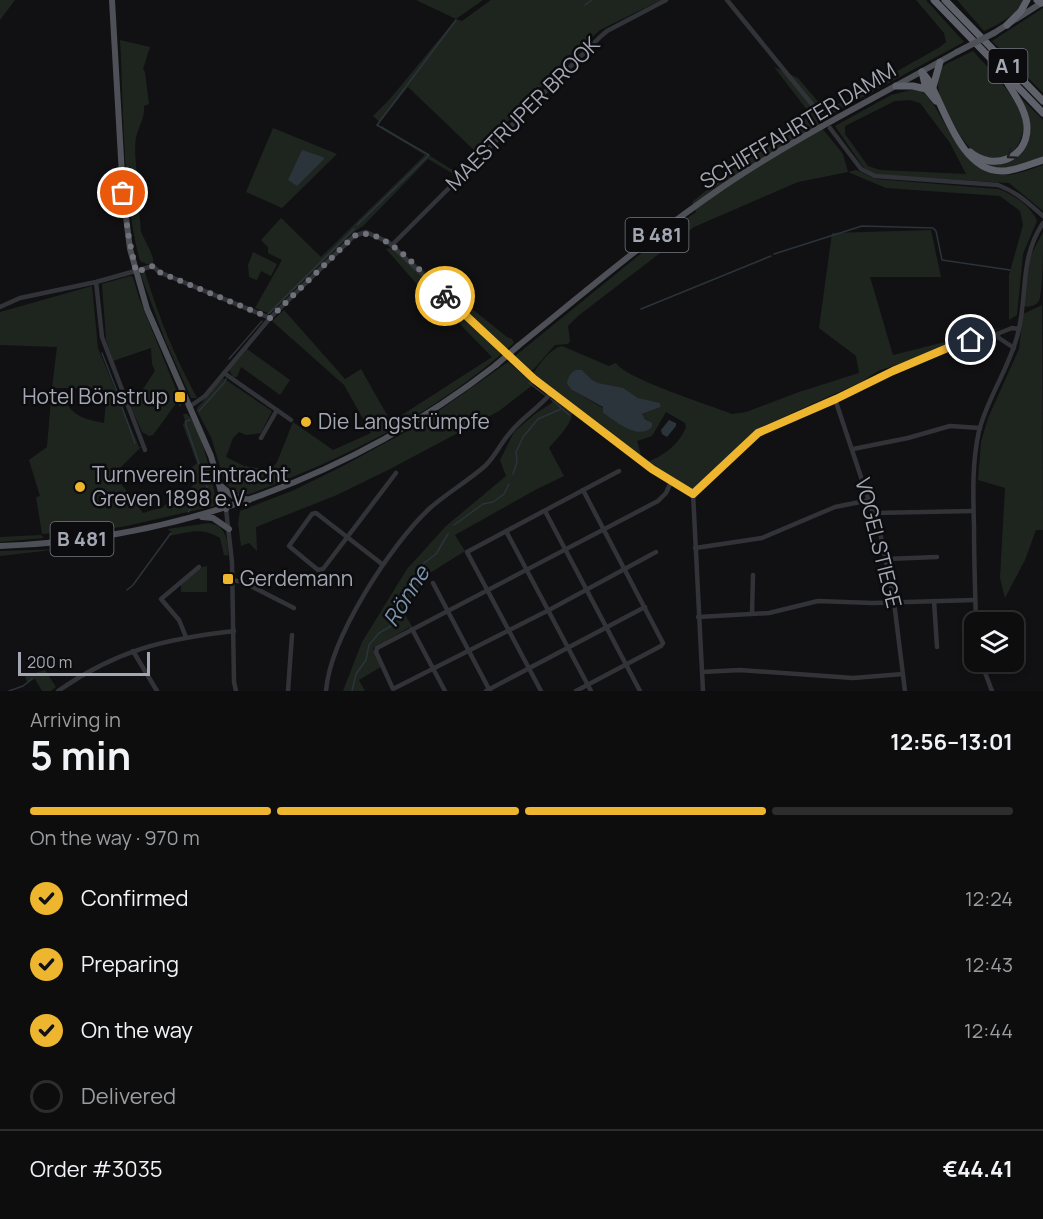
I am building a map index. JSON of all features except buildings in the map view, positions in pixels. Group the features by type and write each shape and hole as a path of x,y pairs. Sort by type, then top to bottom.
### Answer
{"highway":[{"name":"A 1","path":"934,0 1043,113"},
{"name":"A 1","path":"945,0 1043,101"},
{"path":"952,0 974,30"},
{"path":"1007,25 1022,11 1027,0"},
{"path":"929,88 940,62"},
{"path":"962,144 979,159 1000,162 1016,154 1025,141 1027,127 1024,112 1000,70"},
{"path":"922,72 966,152 975,162 994,171 1010,170 1043,160"},
{"path":"896,86 929,88"}],"main road":[{"path":"112,0 123,193 136,272 153,326 211,456 226,509"},
{"name":"SCHIFFFAHRTER DAMM","path":"0,546 123,533 226,509 340,463 390,437 435,409 496,365 651,239 724,186 793,143 1007,25 1041,1"},
{"path":"220,485 233,496 249,500"},
{"path":"198,516 213,518 229,529"}],"street":[{"name":"MAESTRUPER BROOK","path":"392,245 600,37 607,31 666,0"},
{"path":"727,0 824,119"},
{"path":"830,128 861,169 875,176 998,185 1021,196 1043,216"},
{"path":"976,612 975,450 980,428 1014,348 1019,329 1026,262 1031,245 1043,223"},
{"path":"189,407 205,396 270,318 354,236 366,232 392,245 551,393 671,482 693,494"},
{"path":"0,307 20,298 96,282 153,266 159,272 270,318"},
{"path":"96,282 102,338 145,450"},
{"path":"703,691 693,494 758,433 951,346 1012,328 1019,329"},
{"path":"997,334 999,338 1014,348"},
{"path":"224,373 291,420"},
{"path":"326,691 327,678 343,633 382,564 428,510 485,466 509,434 551,393"},
{"name":"VOGELSTIEGE","path":"836,399 870,500 886,559 905,691"},
{"path":"261,438 277,410"},
{"path":"853,449 908,438 950,426 980,428"},
{"path":"541,691 467,552 619,471"},
{"path":"382,564 347,538 313,513 289,546 318,570 323,569 347,538 396,473"},
{"path":"656,552 549,610 468,649 392,690 376,652 378,648 658,501 666,493 671,482"},
{"path":"576,691 663,643 583,490"},
{"path":"695,548 762,538 835,507 870,500"},
{"path":"226,509 232,580 236,691"},
{"path":"544,511 640,691"},
{"path":"874,513 974,511"},
{"path":"506,531 591,691"},
{"path":"886,559 937,557"},
{"path":"186,637 179,620 161,599 199,567"},
{"path":"752,614 753,575"},
{"path":"232,580 243,582 294,608"},
{"path":"433,583 488,690 645,607"},
{"path":"698,617 769,614 818,601 873,603 975,600"},
{"path":"933,601 937,647"},
{"path":"412,629 445,691"},
{"path":"58,691 92,669 147,645 234,631"},
{"path":"288,691 292,635"},
{"path":"133,651 157,691"},
{"path":"702,672 740,670 853,678 903,674"},
{"path":"985,672 992,691"}],"shaded area":[{"path":"0,0 15,0 0,20"},
{"path":"416,0 483,0 456,19"},
{"path":"491,0 661,0 600,30 477,153 408,87 380,122 373,116 456,19 462,21"},
{"path":"916,0 926,0 964,42 817,122 843,154 848,172 798,182 694,227 578,316 568,326 570,341 568,344 555,345 533,370 529,371 515,356 665,234 696,212 692,202 753,153 811,115 774,67 798,78 826,111 946,42 944,33"},
{"path":"957,0 1023,0 1012,15 984,31"},
{"path":"1043,8 1043,93 992,41"},
{"path":"120,40 150,47 143,69 149,104 144,106 135,146 141,231 153,259 152,263 148,264 140,261 130,208"},
{"path":"973,51 1014,99 1022,117 1020,142 1009,155 994,160 979,155 968,146 939,94 940,69"},
{"path":"1011,88 1043,120 1043,159 1013,168 990,168 971,155 1007,162 1029,134"},
{"path":"915,89 925,94 933,103 964,154 982,170 1007,175 1043,165 1043,211 1009,183 876,175 863,167 835,126 891,95","holes":["910,100 920,103 950,143 966,174 880,170 868,166 845,134 845,126 895,101"]},
{"path":"382,126 459,174 457,176 428,159 363,226 355,231 270,314 255,308 282,260 268,253 268,247 261,240 281,218 321,257 425,155 380,128"},
{"path":"273,128 337,154 282,208 246,192"},
{"path":"302,150 324,159 297,186 288,180"},
{"path":"856,170 876,179 998,189 1021,201 1037,221 1023,254 1017,315 1009,320 1009,275 1023,225 1020,211 1000,196 886,188 848,172"},
{"path":"931,230 941,277 870,277 893,355 1004,327 878,371 861,382 757,429 694,492 648,464 535,375 534,372 546,356 562,346 609,366 616,363 651,384 732,414 746,412 859,373 856,356 819,328 832,233","holes":["582,370 592,381 645,401 660,403 661,407 642,414 649,421 625,426 603,413 603,408 572,390","666,412 685,423 686,427 671,448 649,461 641,455 637,441 652,436"]},
{"path":"1043,232 1043,268 1039,301 1027,307 1023,305 1030,257"},
{"path":"390,248 411,260 512,339 514,343 454,391 389,431 286,480 250,494 238,494 225,483 211,437 197,411 197,408 223,378 272,411 261,433 246,435 239,432 233,438 226,457 244,466 271,470 277,462 293,422 333,450 371,433 344,385 272,321 284,310 345,379 361,369 391,422 492,357 448,312 444,315 386,249"},
{"path":"253,252 277,264 271,276 261,271 257,280 249,277 248,265"},
{"path":"145,272 168,336 197,398 191,398 165,340 141,275"},
{"path":"133,277 139,298 182,404 180,407 177,402 153,435 149,436 142,432 131,407 155,371 151,348 113,361 106,339 102,284"},
{"path":"92,286 98,348 139,447 141,447 119,469 116,477 143,513 163,507 177,495 184,496 193,485 189,470 197,463 183,425 185,420 183,414 187,414 202,442 216,500 214,506 122,527 42,534 36,497 40,496 29,460 47,447 51,399 66,401 72,411 77,414 104,423 106,402 102,388 52,388 57,347 0,345 0,312"},
{"path":"1042,305 1043,530 1036,530 1025,560 1005,598 1000,578 1005,488 978,480 981,442 988,418 1019,349 1023,314"},
{"path":"247,349 290,380 280,395 241,367 237,377 233,377 229,370"},
{"path":"508,362 534,384 499,411 337,495 256,527 257,551 249,543 241,546 238,523 240,511 292,491 420,424"},
{"path":"576,370 582,370 598,383 623,388 638,398 660,403 661,407 642,414 652,423 652,427 640,432 627,428 603,413 603,407 572,390 567,382"},
{"path":"556,400 571,412 572,416 568,425 549,448 564,476 455,535 465,551 430,573 402,610 412,626 373,648 381,667 359,680 365,691 343,691 362,642 407,569 446,526 506,476 500,460 514,432"},
{"path":"669,420 676,423 676,426 667,437 662,434 661,430"},
{"path":"209,523 220,527 223,531 227,540 228,556 224,555 220,538 207,532 195,531 169,536 172,532 167,529"},
{"path":"41,535 44,538 0,542 0,537"},
{"path":"61,549 0,556 0,551"},
{"path":"207,566 207,592 181,592 181,584 202,567"},
{"path":"45,670 56,687 51,691 42,691 35,679 27,682 25,676"}],"waterway":[{"path":"585,5 592,0"},
{"path":"357,225 429,155 377,125 456,20"},
{"path":"774,254 862,226 933,228 936,231 942,260 1010,270"},
{"path":"268,314 354,229"},
{"path":"641,309 771,256"},
{"path":"229,359 262,321"},
{"path":"102,353 118,394"},
{"path":"199,411 226,379"},
{"name":"Rönne","path":"529,383 545,395"},
{"path":"119,399 135,443"},
{"name":"Rönne","path":"551,399 569,415"},
{"name":"Rönne","path":"513,474 517,462 516,452 523,437 538,419 561,409"},
{"path":"188,512 207,487 186,425 186,421 190,420"},
{"name":"Rönne","path":"454,525 483,504 493,502 504,494 509,484"},
{"path":"127,590 171,533"},
{"name":"Rönne","path":"352,691 356,674 366,660 369,645 379,633 391,626 402,594 416,581 424,563 436,554 448,534"},
{"path":"9,691 23,686 32,679"}],"way so far":[{"path":"123,193 130,249 136,272 153,266 159,272 270,318 354,236 366,232 388,242 445,296"}],"place":[{"name":"Hotel Bönstrup","path":"180,397"},
{"name":"Die Langstrümpfe","path":"306,422"},
{"name":"Turnverein Eintracht Greven 1898 e.V.","path":"80,487"},
{"name":"Gerdemann","path":"228,579"}],"route":[{"path":"445,296 534,379 652,469 693,494 758,433 893,371 971,340"}]}
